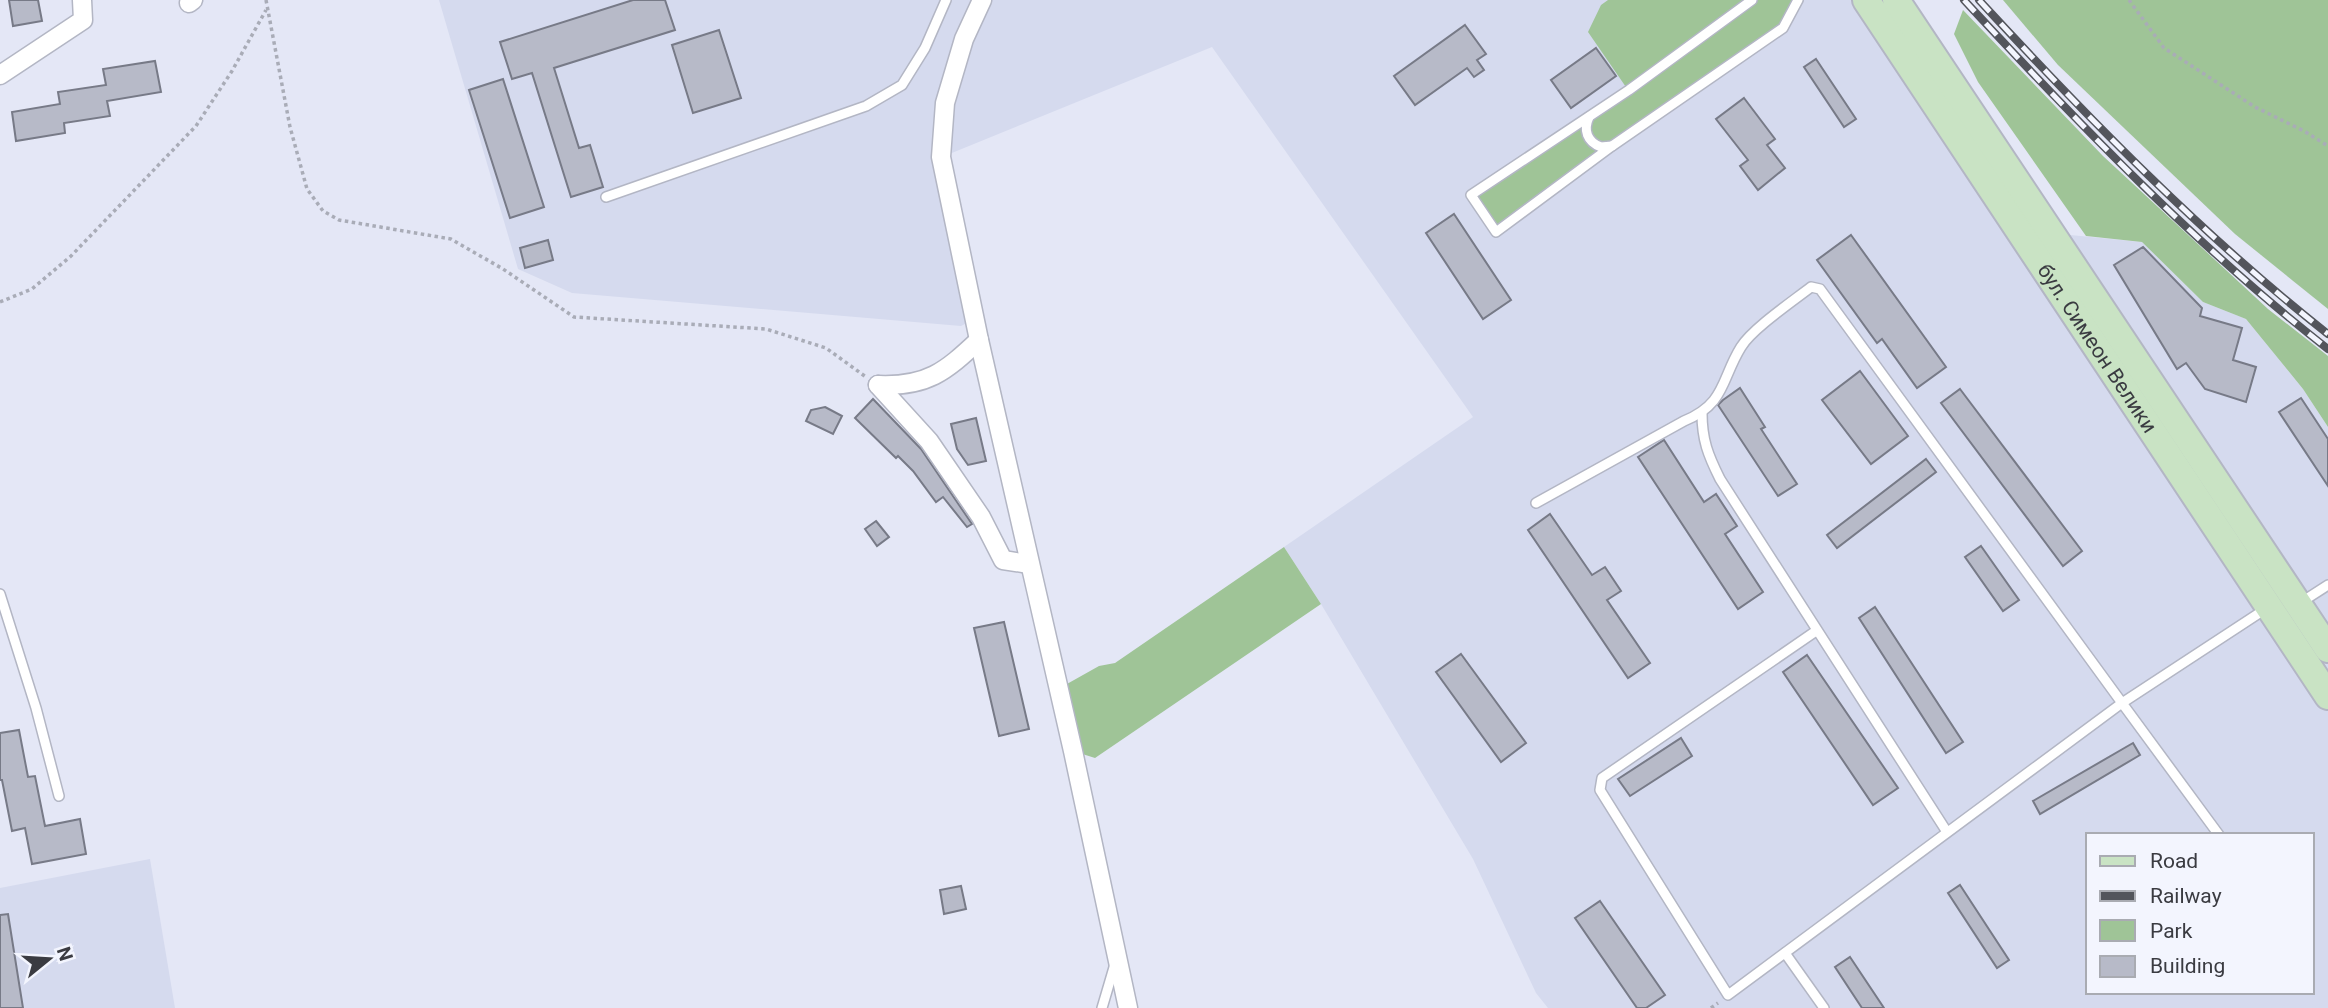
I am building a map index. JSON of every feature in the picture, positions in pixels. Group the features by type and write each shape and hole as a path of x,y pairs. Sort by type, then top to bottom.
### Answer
{"main road":[{"name":"бул. Симеон Велики","path":"1866,0 2286,601 2328,649"},
{"name":"бул. Симеон Велики","path":"1896,0 2286,601 2328,696"}],"street":[{"path":"0,75 83,20 82,0"},
{"path":"982,0 964,39 945,103 941,157 979,340 1128,1008"},
{"path":"878,385 905,386 923,380 950,367 979,340"},
{"path":"878,385 929,441 981,517 1003,560 1029,564"}],"lane":[{"path":"607,197 866,106 902,85 925,48 946,0"},
{"path":"1752,0 1590,116 1471,195 1496,232 1612,146 1783,28 1798,0"},
{"path":"1590,116 1586,125 1589,139 1601,147 1612,146"},
{"path":"1535,503 1702,413 1725,384 1742,346 1772,317 1811,287 1820,289 2218,833"},
{"path":"1702,413 1702,435 1720,478 1947,832"},
{"path":"1816,631 1602,778 1600,790 1728,995 2122,703 2286,601 2328,585"},
{"path":"0,594 36,708 59,796"},
{"path":"1785,953 1824,1008"},
{"path":"1102,1008 1117,956"}],"path":[{"path":"266,0 290,127 307,189 323,211 339,220 451,240 503,268 574,317 766,329 826,348 878,385"},
{"path":"2129,0 2164,48 2255,107 2328,146"},
{"path":"0,302 32,289 72,256 196,126 232,71 267,9"}],"shaded area":[{"path":"439,0 1866,0 2019,230 2142,242 2203,302 2246,319 2303,389 2328,427 2328,1008 1548,1008 1536,993 1473,859 1321,604 1284,547 1473,417 1212,47 942,157 975,319 961,326 572,293 518,269"},
{"path":"150,859 175,1008 0,1008 0,888"}],"green space":[{"path":"1608,0 1798,0 1783,28 1496,232 1471,196 1628,90 1588,32 1601,5"},
{"path":"2003,0 2328,0 2328,309 2235,234 2058,65"},
{"path":"1963,10 2103,156 2268,309 2328,356 2328,427 2303,389 2246,319 2203,302 2142,242 2086,236 1978,82 1954,34"},
{"path":"1284,547 1321,604 1095,758 1073,751 1058,689 1099,666 1115,663"}],"building":[{"path":"9,0 38,0 42,21 13,26"},
{"path":"633,0 665,0 675,30 554,68 579,148 590,145 603,187 571,197 532,73 512,79 500,42"},
{"path":"1465,25 1486,54 1477,60 1484,70 1474,77 1467,68 1415,105 1394,76"},
{"path":"719,30 741,98 693,113 672,45"},
{"path":"1596,48 1616,76 1571,108 1551,80"},
{"path":"1816,59 1856,119 1844,127 1804,67"},
{"path":"155,61 161,92 107,101 110,116 64,123 65,133 16,141 12,112 60,104 58,92 106,85 103,69"},
{"path":"503,79 544,207 510,218 469,90"},
{"path":"1744,98 1775,139 1767,145 1785,168 1758,190 1740,166 1748,160 1716,119"},
{"path":"1454,214 1511,300 1483,319 1426,233"},
{"path":"1851,235 1946,367 1917,388 1882,339 1877,343 1817,260"},
{"path":"548,240 553,260 525,268 520,248"},
{"path":"2143,247 2202,308 2200,316 2242,328 2233,360 2256,367 2246,402 2205,389 2186,363 2177,369 2114,265"},
{"path":"1860,371 1908,436 1871,464 1822,400"},
{"path":"1740,388 1765,427 1761,429 1797,484 1778,496 1718,405"},
{"path":"1960,389 2082,551 2063,566 1941,403"},
{"path":"2301,398 2328,439 2328,486 2279,412"},
{"path":"873,399 921,449 972,524 967,527 943,497 936,502 913,471 855,418"},
{"path":"825,407 842,416 833,434 806,421 811,410"},
{"path":"976,418 986,461 968,465 957,449 951,424"},
{"path":"1664,440 1704,502 1716,494 1737,526 1725,534 1763,592 1738,609 1638,457"},
{"path":"1926,459 1936,472 1837,548 1827,535"},
{"path":"1550,514 1592,575 1605,567 1621,591 1607,600 1650,663 1628,678 1528,530"},
{"path":"876,521 889,537 877,546 865,529"},
{"path":"1981,546 2019,600 2003,611 1965,557"},
{"path":"1875,607 1963,742 1946,753 1859,618"},
{"path":"1004,622 1029,729 999,736 974,628"},
{"path":"1461,654 1526,743 1501,762 1436,672"},
{"path":"1807,655 1898,788 1873,805 1783,672"},
{"path":"19,730 28,777 35,776 45,826 80,819 86,854 32,864 25,828 12,831 0,780 0,733"},
{"path":"1681,738 1692,756 1630,796 1618,779"},
{"path":"2133,743 2140,755 2040,814 2033,801"},
{"path":"1960,885 2009,960 1997,968 1948,893"},
{"path":"961,886 966,909 944,914 940,890"},
{"path":"1600,901 1665,995 1646,1008 1637,1008 1575,918"},
{"path":"8,914 23,1008 0,1008 0,915"},
{"path":"1850,957 1884,1008 1862,1008 1835,967"}],"railway":[{"path":"1964,0 2139,182 2231,268 2328,349"},
{"path":"1979,0 2147,174 2236,257 2328,334"}]}
